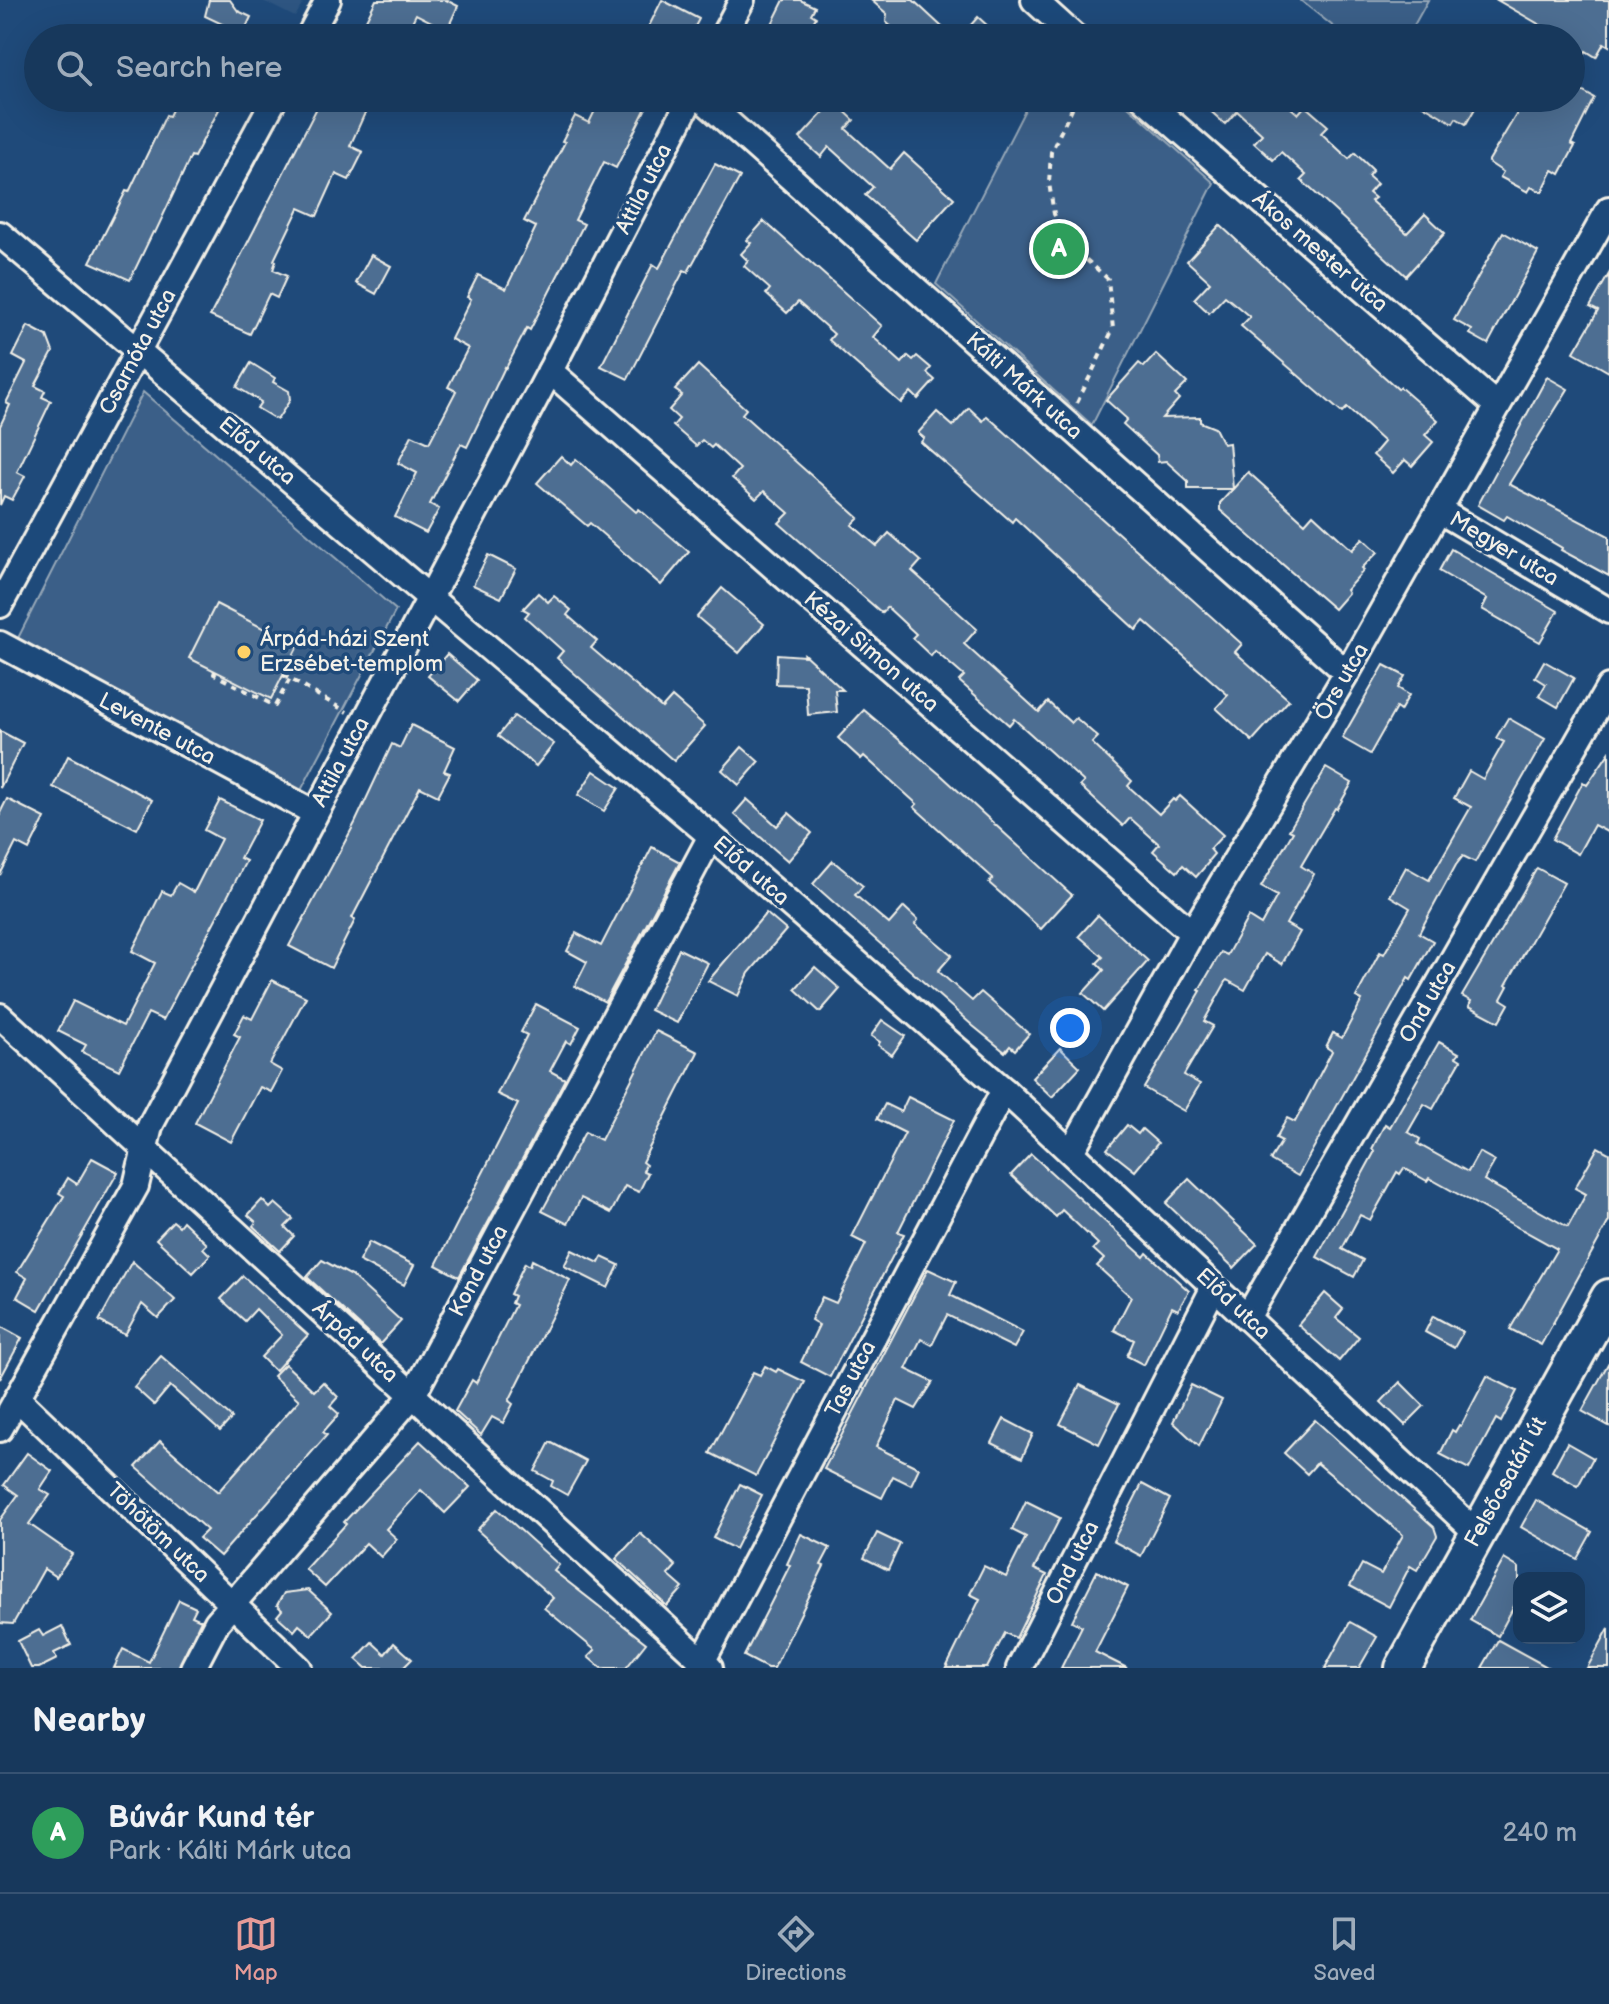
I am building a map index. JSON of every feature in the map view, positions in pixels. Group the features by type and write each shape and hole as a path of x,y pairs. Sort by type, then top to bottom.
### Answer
{"street":[{"path":"315,24 328,0"},
{"path":"729,24 742,0"},
{"path":"1034,0 1061,24"},
{"name":"Csarnóta utca","path":"0,605 267,112"},
{"name":"Attila utca","path":"0,1429 136,1186 150,1126 684,112"},
{"name":"Kálti Márk utca","path":"717,112 1347,673"},
{"name":"Ákos mester utca","path":"1159,112 1497,406"},
{"name":"Örs utca","path":"1071,1152 1192,933 1347,673 1609,209"},
{"name":"Előd utca","path":"0,234 711,836 1004,1090 1478,1534"},
{"name":"Kézai Simon utca","path":"550,371 1192,933"},
{"name":"Megyer utca","path":"1440,511 1609,611"},
{"name":"Levente utca","path":"0,644 315,813"},
{"name":"Ond utca","path":"1247,1318 1609,687"},
{"name":"Kond utca","path":"193,1668 217,1622 413,1395 711,836"},
{"name":"Árpád utca","path":"0,1016 704,1666"},
{"name":"Tas utca","path":"704,1666 1004,1090"},
{"name":"Ond utca","path":"1019,1668 1214,1287"},
{"name":"Felsőcsatári út","path":"1403,1668 1609,1297"},
{"name":"Töhötöm utca","path":"17,1398 299,1668"}],"path":[{"path":"1067,424 1113,329 1108,279 1071,246 1054,214 1049,183 1051,152 1070,112"},
{"path":"215,671 214,674 275,706 290,679"},
{"path":"283,675 363,722"}],"shaded area":[{"path":"261,0 305,0 295,17"},
{"path":"1300,0 1428,0 1415,24 1330,24"},
{"path":"1024,112 1135,112 1214,183 1092,425 936,284"},
{"path":"143,392 396,610 297,798 16,642"}],"building":[{"path":"209,0 230,0 238,11 251,17 248,24 222,24 205,16"},
{"path":"376,0 446,0 458,6 450,24 435,24 416,14 411,24 364,24"},
{"path":"662,0 699,19 696,24 650,24"},
{"path":"784,0 800,0 815,7 811,14 816,17 812,24 772,24"},
{"path":"871,0 913,0 939,24 888,24 887,14"},
{"path":"1497,0 1609,0 1609,46 1604,43 1596,57 1585,53 1585,24 1539,24"},
{"path":"978,17 986,24 972,24"},
{"path":"1585,93 1594,98 1560,174 1553,170 1542,192 1531,187 1528,192 1500,177 1503,172 1488,162 1518,112 1585,112"},
{"path":"171,112 218,112 194,157 191,156 130,280 90,262 126,191 129,192 166,115 169,116"},
{"path":"315,112 365,112 350,146 363,152 349,180 336,174 317,216 299,208 274,260 273,270 287,276 277,298 269,294 250,334 210,316"},
{"path":"594,112 644,112 616,168 604,162 575,220 584,224 530,330 527,328 505,367 467,447 461,444 430,504 439,509 426,533 395,517 417,473 398,463 412,435 429,443 456,391 448,387 468,348 451,339 471,299 467,297 478,275 506,289 536,227 524,221 565,142 562,141 575,116 589,123"},
{"path":"824,112 846,112 854,120 846,129 890,169 904,153 954,198 916,240 865,195 873,187 829,147 821,157 800,138"},
{"path":"1212,112 1236,112 1225,124"},
{"path":"1238,112 1312,112 1328,126 1321,133 1349,159 1355,153 1373,170 1368,176 1377,184 1369,193 1375,198 1371,201 1407,233 1425,214 1445,233 1406,276 1301,180 1306,175 1281,152 1273,160 1254,143 1262,134"},
{"path":"1435,112 1473,112 1466,124 1456,118 1453,123"},
{"path":"715,164 740,177 688,272 684,270 628,379 601,366 653,264 659,268"},
{"path":"764,221 882,326 873,337 902,363 908,356 913,360 917,356 931,368 927,373 935,380 918,399 911,392 901,403 829,340 834,334 798,302 787,313 766,294 770,289 744,266 748,261 741,254 751,243 747,240"},
{"path":"1220,225 1398,389 1400,387 1438,420 1425,435 1433,442 1412,466 1405,460 1393,473 1373,455 1384,442 1347,408 1342,413 1241,326 1250,317 1225,296 1209,313 1194,299 1210,282 1187,261"},
{"path":"1503,232 1538,252 1488,344 1454,320"},
{"path":"371,255 391,266 376,294 356,283"},
{"path":"1609,274 1609,372 1574,352 1598,311 1590,307"},
{"path":"28,326 47,336 53,352 35,386 45,391 42,397 51,401 17,472 25,476 12,500 4,496 0,505 0,426 10,405 6,403 26,363 13,356"},
{"path":"1156,354 1187,383 1175,395 1179,399 1162,418 1200,417 1200,422 1215,428 1223,444 1229,443 1233,489 1188,489 1188,481 1166,461 1158,462 1157,455 1123,424 1127,419 1106,400 1139,363 1144,367"},
{"path":"251,363 289,391 290,400 277,420 257,408 261,402 237,387"},
{"path":"698,365 746,409 742,414 859,518 852,525 877,546 889,533 921,561 912,571 977,629 964,644 1039,712 1048,702 1071,723 1076,718 1098,737 1092,743 1132,781 1128,786 1159,814 1180,796 1223,835 1210,849 1214,854 1196,877 1183,865 1177,872 1153,851 1159,844 1130,818 1123,826 1080,786 1084,782 1014,719 1009,725 959,681 964,676 935,651 931,656 912,638 916,634 887,607 882,613 779,523 789,513 764,491 756,499 732,478 740,469 714,445 711,448 702,440 696,446 673,426 679,419 669,410 682,395 675,390"},
{"path":"1547,377 1568,389 1509,484 1609,536 1609,576 1507,516 1504,520 1478,505"},
{"path":"969,408 983,421 987,416 1242,644 1235,652 1289,700 1252,741 1216,708 1228,695 1144,621 1136,630 1015,518 1012,522 921,442 924,438 918,433 937,412 953,426"},
{"path":"561,456 571,465 576,459 636,512 639,509 689,552 661,585 590,523 587,526 537,483"},
{"path":"1248,472 1305,523 1313,514 1352,550 1363,538 1378,552 1362,568 1364,570 1334,609 1220,510 1220,503"},
{"path":"1451,549 1558,611 1540,642 1482,609 1487,599 1439,571"},
{"path":"488,555 516,569 501,598 473,585"},
{"path":"722,588 764,624 739,653 697,617"},
{"path":"538,593 548,602 554,596 571,610 567,615 597,641 591,648 662,708 672,697 705,726 674,761 557,658 563,651 525,617 529,612 523,609"},
{"name":"Árpád-házi Szent Erzsébet-templom","path":"216,604 298,646 271,699 189,658"},
{"path":"803,653 843,690 835,690 837,712 808,715 806,685 776,684 777,654 804,656"},
{"path":"447,654 477,680 459,701 428,676"},
{"path":"1544,661 1574,678 1558,707 1539,696 1546,684 1535,677"},
{"path":"1384,665 1405,676 1398,688 1409,695 1400,711 1396,708 1370,754 1342,738"},
{"path":"864,710 942,776 1072,895 1041,929 989,883 993,878 914,807 917,804 864,756 861,759 838,738"},
{"path":"514,716 554,744 536,766 498,736"},
{"path":"1508,718 1545,739 1475,862 1463,856 1456,865 1419,933 1433,941 1411,980 1408,978 1298,1176 1270,1160 1282,1141 1276,1138 1287,1118 1295,1122 1332,1051 1326,1047 1333,1033 1342,1038 1362,1000 1356,997 1380,952 1384,954 1410,908 1390,896 1406,867 1429,880 1471,807 1454,798 1469,771 1483,779 1504,742 1496,738"},
{"path":"411,725 455,747 444,771 450,773 438,796 420,787 352,918 355,920 331,968 289,946 355,823 392,744 400,748"},
{"path":"0,731 23,743 0,788"},
{"path":"742,747 759,762 739,785 722,770"},
{"path":"1609,753 1609,833 1594,825 1578,854 1552,839 1583,782 1587,785"},
{"path":"68,756 152,800 137,829 53,787"},
{"path":"1326,768 1352,783 1301,866 1314,874 1286,924 1300,932 1282,964 1265,954 1245,990 1227,980 1204,1021 1213,1026 1184,1075 1200,1084 1184,1111 1144,1088 1221,952 1227,955 1248,917 1261,925 1277,896 1261,887 1293,832 1289,830"},
{"path":"594,771 619,788 604,811 578,795"},
{"path":"7,799 45,818 29,850 16,843 0,875 0,813"},
{"path":"747,799 777,826 789,813 812,833 788,861 734,814"},
{"path":"220,800 260,820 240,858 246,861 163,1020 148,1013 119,1070 82,1052 86,1045 58,1031 73,1001 123,1026 155,963 132,951 162,891 171,895 178,883 194,892 221,839 204,830"},
{"path":"652,847 680,862 605,1002 575,986 587,962 567,951 576,933 601,946"},
{"path":"833,861 863,886 855,895 889,924 904,907 918,920 915,924 952,955 938,971 972,1001 981,992 1029,1034 1015,1050 1010,1046 1005,1052 973,1026 813,884"},
{"path":"1537,868 1564,883 1506,985 1501,999 1509,1004 1499,1022 1469,1006 1471,1001 1462,996"},
{"path":"766,913 786,930 749,973 738,996 708,981"},
{"path":"1098,915 1148,961 1103,1011 1083,993 1104,970 1097,963 1103,957 1079,936"},
{"path":"679,949 708,963 677,1023 650,1010"},
{"path":"815,967 840,989 820,1012 795,989"},
{"path":"272,980 306,997 270,1064 282,1071 271,1092 260,1087 231,1142 195,1123 240,1037 234,1034 244,1015 252,1019"},
{"path":"536,1004 580,1027 571,1044 566,1041 550,1071 565,1079 459,1277 436,1265 518,1104 497,1094 527,1035 521,1032"},
{"path":"882,1020 905,1036 892,1055 871,1036"},
{"path":"656,1031 698,1052 642,1162 646,1165 643,1171 648,1173 639,1192 625,1186 611,1213 581,1198 568,1224 542,1211 585,1132 601,1140"},
{"path":"1439,1042 1459,1053 1456,1057 1461,1060 1433,1109 1424,1104 1408,1132 1420,1139 1418,1144 1468,1172 1479,1152 1495,1161 1484,1180 1568,1227 1586,1194 1575,1188 1598,1147 1609,1153 1609,1221 1541,1345 1510,1329 1557,1249 1429,1178 1427,1181 1404,1168 1400,1174 1397,1172 1370,1220 1360,1215 1342,1249 1363,1260 1354,1277 1317,1257 1375,1151 1372,1149 1385,1124 1390,1127"},
{"path":"1060,1048 1080,1067 1052,1097 1032,1078"},
{"path":"908,1097 954,1120 898,1232 904,1234 830,1377 801,1362 819,1325 811,1320 822,1297 836,1303 866,1244 852,1237 905,1133 877,1119 885,1104 901,1112"},
{"path":"1127,1125 1138,1134 1142,1129 1158,1143 1135,1171 1107,1149"},
{"path":"1031,1154 1144,1257 1147,1253 1189,1291 1178,1310 1172,1307 1144,1365 1127,1356 1134,1340 1114,1330 1131,1297 1097,1266 1104,1259 1093,1249 1098,1244 1062,1210 1056,1217 1011,1175"},
{"path":"92,1158 118,1172 39,1310 17,1297 27,1278 17,1272 64,1196 59,1193 68,1178 77,1184"},
{"path":"1189,1179 1257,1244 1234,1268 1166,1203"},
{"path":"262,1200 270,1208 275,1203 293,1219 285,1227 294,1236 280,1251 253,1226 256,1222 248,1215"},
{"path":"173,1221 179,1226 183,1221 207,1244 203,1248 210,1255 193,1273 156,1239"},
{"path":"369,1242 414,1265 404,1285 359,1261"},
{"path":"572,1250 599,1263 602,1257 619,1265 608,1288 564,1266"},
{"path":"322,1260 352,1276 401,1321 380,1344 307,1277"},
{"path":"532,1260 570,1280 509,1401 513,1404 503,1423 492,1417 481,1435 455,1411 472,1380 476,1383 515,1305 511,1303 514,1296 510,1294 525,1263 530,1266"},
{"path":"132,1261 175,1300 158,1318 142,1304 125,1335 99,1321"},
{"path":"928,1269 956,1282 950,1295 1023,1332 1014,1348 947,1315 932,1345 921,1339 906,1369 933,1382 916,1409 898,1400 876,1447 919,1468 911,1485 893,1476 882,1498 824,1469"},
{"path":"243,1276 308,1335 275,1371 261,1357 282,1335 256,1309 245,1321 221,1299"},
{"path":"1325,1293 1343,1309 1336,1318 1359,1337 1339,1361 1298,1325"},
{"path":"1433,1316 1463,1332 1454,1348 1425,1332"},
{"path":"0,1326 22,1338 0,1379"},
{"path":"161,1356 232,1418 220,1431 170,1386 154,1405 134,1387"},
{"path":"1609,1362 1609,1426 1582,1411"},
{"path":"285,1364 314,1391 323,1382 338,1397 330,1406 339,1414 323,1432 327,1435 220,1556 199,1538 207,1530 136,1467 160,1441 218,1492 299,1400 273,1376"},
{"path":"765,1366 805,1382 756,1476 710,1453 753,1372 760,1375"},
{"path":"1487,1376 1517,1391 1501,1422 1496,1419 1469,1469 1440,1454 1452,1430 1455,1432 1461,1426"},
{"path":"1400,1382 1424,1406 1405,1425 1381,1402"},
{"path":"1080,1385 1119,1404 1099,1444 1060,1424"},
{"path":"1191,1385 1222,1400 1199,1446 1173,1422"},
{"path":"1004,1419 1033,1434 1022,1458 992,1443"},
{"path":"1315,1420 1434,1527 1437,1536 1417,1570 1410,1566 1389,1607 1350,1586 1362,1564 1381,1574 1403,1535 1317,1463 1307,1474 1284,1453"},
{"path":"420,1441 470,1487 445,1513 421,1490 386,1529 397,1539 381,1557 366,1543 325,1587 305,1569 346,1524 344,1522"},
{"path":"550,1442 586,1461 567,1495 551,1486 553,1481 535,1471"},
{"path":"1567,1443 1593,1458 1578,1486 1552,1471"},
{"path":"27,1453 52,1471 40,1489 50,1495 29,1524 72,1554 56,1577 44,1569 13,1624 0,1623 0,1520 18,1495 4,1485"},
{"path":"740,1484 762,1495 735,1549 713,1538"},
{"path":"1142,1484 1170,1499 1141,1556 1113,1541"},
{"path":"1536,1500 1592,1532 1577,1559 1521,1527"},
{"path":"1026,1501 1060,1518 1034,1569 1047,1575 1016,1638 1005,1633 987,1668 946,1668 980,1599 970,1594 984,1566 1006,1577 1026,1537 1012,1530"},
{"path":"497,1509 559,1565 554,1571 646,1643 626,1668 601,1668 588,1657 595,1650 544,1608 553,1598 477,1530"},
{"path":"640,1533 676,1566 668,1575 683,1588 667,1606 616,1559"},
{"path":"877,1533 900,1544 888,1570 864,1558"},
{"path":"801,1534 830,1548 774,1668 767,1668 744,1656 790,1565 787,1564"},
{"path":"1504,1559 1519,1568 1519,1572 1513,1572 1513,1608 1498,1636 1470,1620"},
{"path":"1097,1571 1128,1587 1095,1652 1127,1668 1061,1668 1082,1626 1072,1621"},
{"path":"308,1590 332,1612 311,1635 299,1625 294,1631 277,1616 282,1610 277,1605 284,1593"},
{"path":"179,1600 196,1608 192,1616 201,1620 178,1668 114,1668 123,1649 149,1662"},
{"path":"1350,1622 1377,1637 1359,1668 1325,1668"},
{"path":"62,1626 71,1645 54,1653 57,1659 39,1668 31,1668 18,1641 39,1630 43,1636"},
{"path":"1609,1628 1609,1668 1587,1668"},
{"path":"1498,1640 1549,1668 1482,1668"},
{"path":"372,1642 385,1654 394,1643 412,1659 403,1668 366,1668 356,1659"}],"place":[{"name":"Búvár Kund tér","path":"1059,249"},
{"name":"Árpád-házi Szent Erzsébet-templom","path":"244,652"}]}
